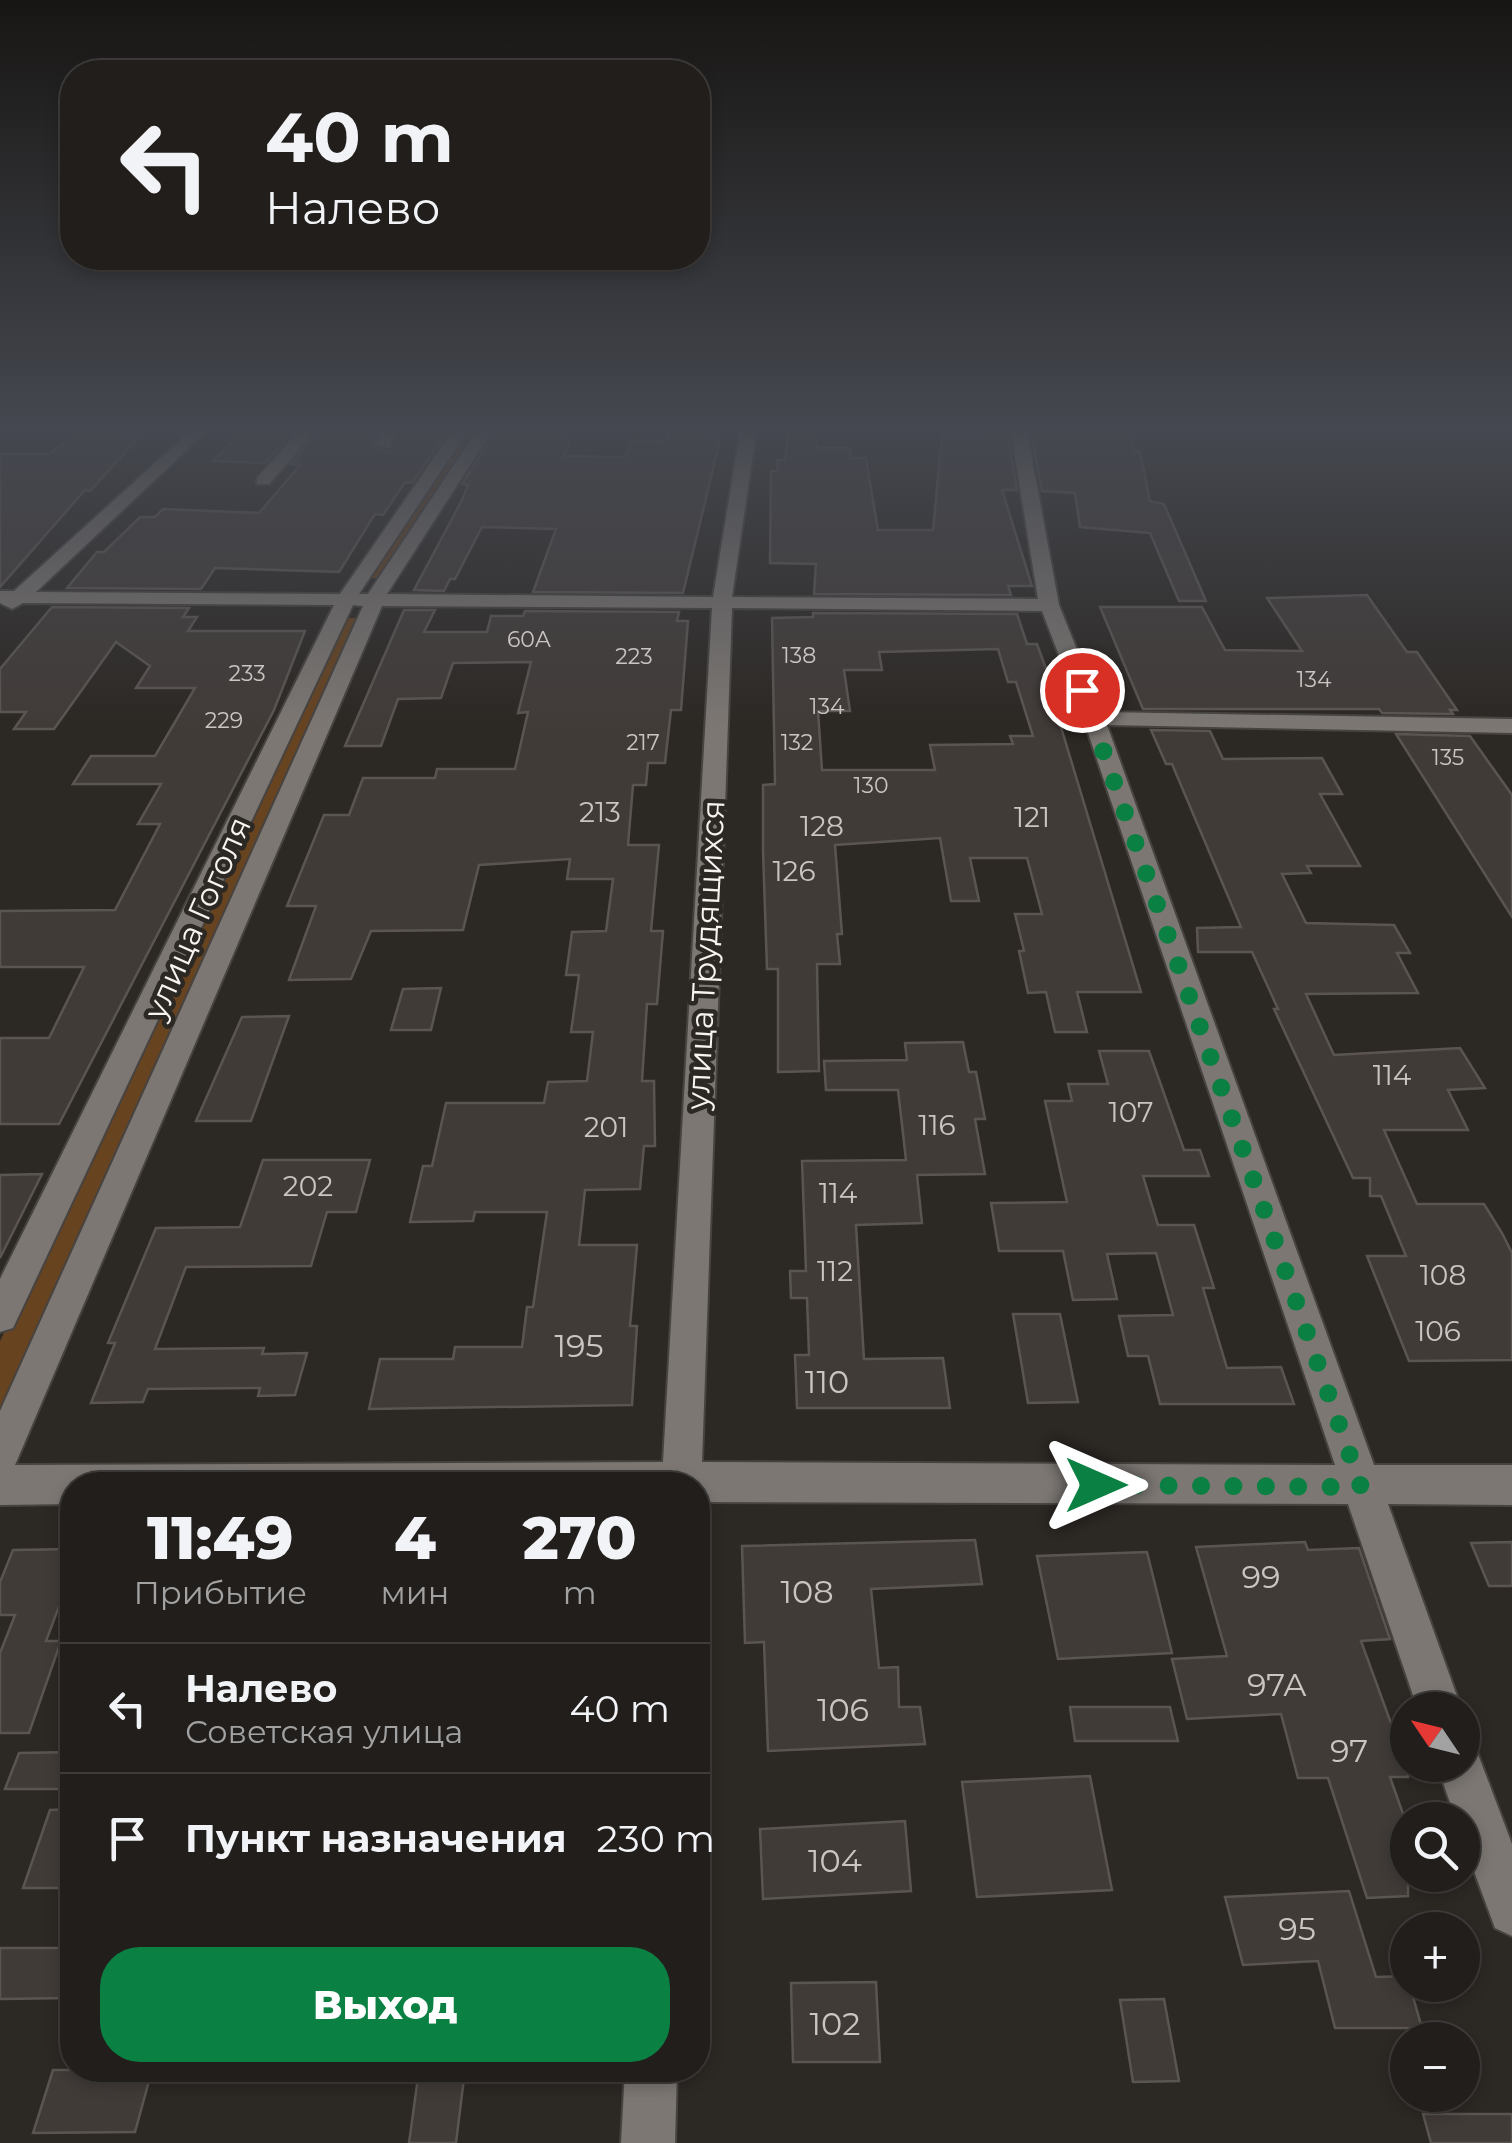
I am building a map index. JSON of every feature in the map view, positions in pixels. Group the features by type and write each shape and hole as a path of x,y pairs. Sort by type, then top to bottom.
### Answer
{"street":[{"path":"0,616 9,597 91,526"},
{"name":"улица Гоголя","path":"0,1316 348,596 396,526"},
{"name":"улица Гоголя","path":"0,1455 376,596 422,526"},
{"name":"улица Трудящихся","path":"682,1472 722,601 734,526"},
{"path":"1035,526 1049,605 1094,718 1434,1692"},
{"path":"9,597 376,596 1049,605"},
{"path":"1094,718 1511,728"},
{"path":"710,1483 1512,1485"},
{"path":"0,1485 60,1485"},
{"path":"1466,1782 1512,1911"},
{"path":"648,2143 651,2082"}],"shaded area":[{"path":"401,526 418,526 383,579 365,578"},
{"path":"345,618 364,618 0,1414 0,1341"}],"building":[{"path":"0,526 53,526 0,587"},
{"path":"131,526 368,526 339,572 215,568 201,589 67,588 97,552 104,552"},
{"path":"448,526 699,526 683,593 533,592 556,529 482,527 455,579 450,579 444,591 414,590"},
{"path":"770,526 933,530 933,526 1013,526 1032,586 1008,586 1011,595 814,594 816,564 770,563"},
{"path":"1174,526 1206,601 1179,601 1150,533 1080,527"},
{"path":"1367,595 1407,652 1417,652 1457,710 1450,710 1453,714 1382,713 1379,709 1143,709 1100,607 1202,607 1225,650 1302,651 1267,598"},
{"path":"52,607 189,608 183,617 197,617 188,631 305,631 274,710 59,1124 0,1124 0,1038 49,1038 84,967 0,967 0,911 115,910 160,824 138,824 161,784 73,784 91,756 155,756 195,688 136,688 150,666 116,642 54,729 14,729 26,712 0,712 0,669"},
{"path":"404,610 435,610 424,632 487,632 491,616 523,616 525,611 679,612 677,621 688,621 681,710 671,710 665,763 648,763 646,785 633,785 628,845 659,845 651,931 663,931 657,1004 647,1004 642,1081 654,1081 655,1146 644,1146 640,1189 585,1190 579,1245 637,1245 630,1326 637,1326 632,1405 369,1409 380,1359 453,1359 455,1347 522,1347 527,1307 533,1307 547,1212 475,1212 473,1221 410,1222 423,1166 432,1166 446,1103 544,1103 548,1082 587,1081 593,1032 571,1032 579,975 566,975 572,932 606,931 613,879 567,879 570,859 479,865 463,930 371,931 351,979 289,980 316,906 287,906 324,815 349,815 363,778 435,778 437,769 515,769 528,712 518,713 531,662 453,663 441,698 398,699 381,746 345,746"},
{"path":"813,613 1017,614 1027,644 1037,644 1067,727 1061,727 1141,992 1077,992 1087,1032 1055,1032 1046,992 1028,993 1019,951 1024,951 1015,914 1042,914 1027,858 970,858 979,901 951,901 940,838 835,845 842,934 837,934 840,964 817,964 819,1071 778,1072 778,969 767,969 763,851 763,785 775,784 772,618 813,617","holes":["998,649 1008,682 1016,682 1033,736 1010,736 1013,744 930,745 935,770 822,770 818,711 850,711 844,670 882,670 879,652"]},
{"path":"1151,730 1210,731 1223,759 1322,758 1342,794 1320,794 1360,866 1307,866 1311,873 1282,874 1306,923 1394,925 1410,953 1397,953 1418,993 1306,994 1334,1055 1460,1048 1485,1088 1448,1090 1468,1130 1384,1130 1417,1204 1484,1204 1502,1233 1512,1253 1512,1360 1409,1361 1367,1256 1406,1256 1381,1196 1370,1196 1370,1178 1353,1178 1274,1009 1278,1009 1252,952 1198,952 1197,928 1241,927 1172,764 1166,764"},
{"path":"1396,734 1470,736 1512,795 1512,917"},
{"path":"441,988 431,1030 391,1030 403,989"},
{"path":"289,1016 251,1121 196,1121 242,1017"},
{"path":"963,1042 969,1072 976,1072 985,1119 975,1119 985,1174 917,1175 922,1223 856,1225 864,1359 943,1358 950,1408 797,1408 795,1355 809,1355 807,1298 791,1298 790,1271 806,1271 802,1161 906,1160 898,1090 826,1090 824,1061 907,1060 905,1043"},
{"path":"1099,1051 1149,1051 1184,1150 1200,1150 1209,1176 1143,1176 1158,1225 1194,1225 1214,1288 1203,1288 1227,1368 1281,1367 1294,1404 1160,1404 1148,1356 1128,1356 1119,1316 1173,1315 1156,1253 1107,1254 1117,1299 1073,1300 1063,1251 999,1251 991,1203 1067,1202 1045,1101 1072,1101 1068,1084 1108,1084"},
{"path":"263,1160 370,1160 356,1212 327,1212 311,1266 186,1267 155,1349 264,1348 262,1354 307,1353 295,1395 258,1396 260,1388 148,1389 143,1402 91,1403 115,1343 108,1343 156,1228 240,1227"},
{"path":"42,1174 0,1258 0,1175"},
{"path":"1013,1314 1060,1314 1078,1402 1028,1403"},
{"path":"975,1540 982,1584 871,1589 879,1668 898,1667 899,1707 920,1707 925,1744 768,1751 764,1642 745,1643 742,1546"},
{"path":"1305,1542 1308,1550 1359,1548 1390,1639 1361,1641 1390,1721 1390,1782 1399,1802 1390,1802 1390,1892 1408,1892 1408,1896 1367,1898 1328,1778 1298,1778 1281,1714 1187,1719 1172,1659 1227,1656 1196,1547"},
{"path":"1512,1542 1512,1586 1489,1586 1471,1543"},
{"path":"60,1549 60,1604 46,1641 60,1644 29,1733 0,1733 0,1653 15,1615 0,1615 0,1582 13,1550"},
{"path":"1147,1552 1172,1653 1058,1659 1037,1556"},
{"path":"1070,1707 1170,1707 1178,1741 1075,1741"},
{"path":"60,1752 60,1789 5,1789 19,1753"},
{"path":"1090,1776 1112,1890 977,1897 962,1782"},
{"path":"50,1810 60,1810 60,1888 23,1888"},
{"path":"905,1821 911,1891 763,1899 760,1829"},
{"path":"1349,1891 1376,1977 1390,1977 1390,2002 1414,2002 1420,2022 1390,2022 1390,2028 1335,2028 1318,1961 1243,1965 1225,1897"},
{"path":"0,1948 60,1948 60,1998 0,1999"},
{"path":"876,1982 880,2062 793,2062 791,1983"},
{"path":"1164,1999 1179,2081 1133,2082 1120,2000"},
{"path":"53,2070 60,2070 60,2082 149,2082 135,2132 33,2133"},
{"path":"417,2082 464,2082 456,2143 409,2143"},
{"path":"1423,2114 1512,2114 1512,2143 1431,2143"}],"route":[{"path":"1082,690 1361,1487 1096,1485"}]}
